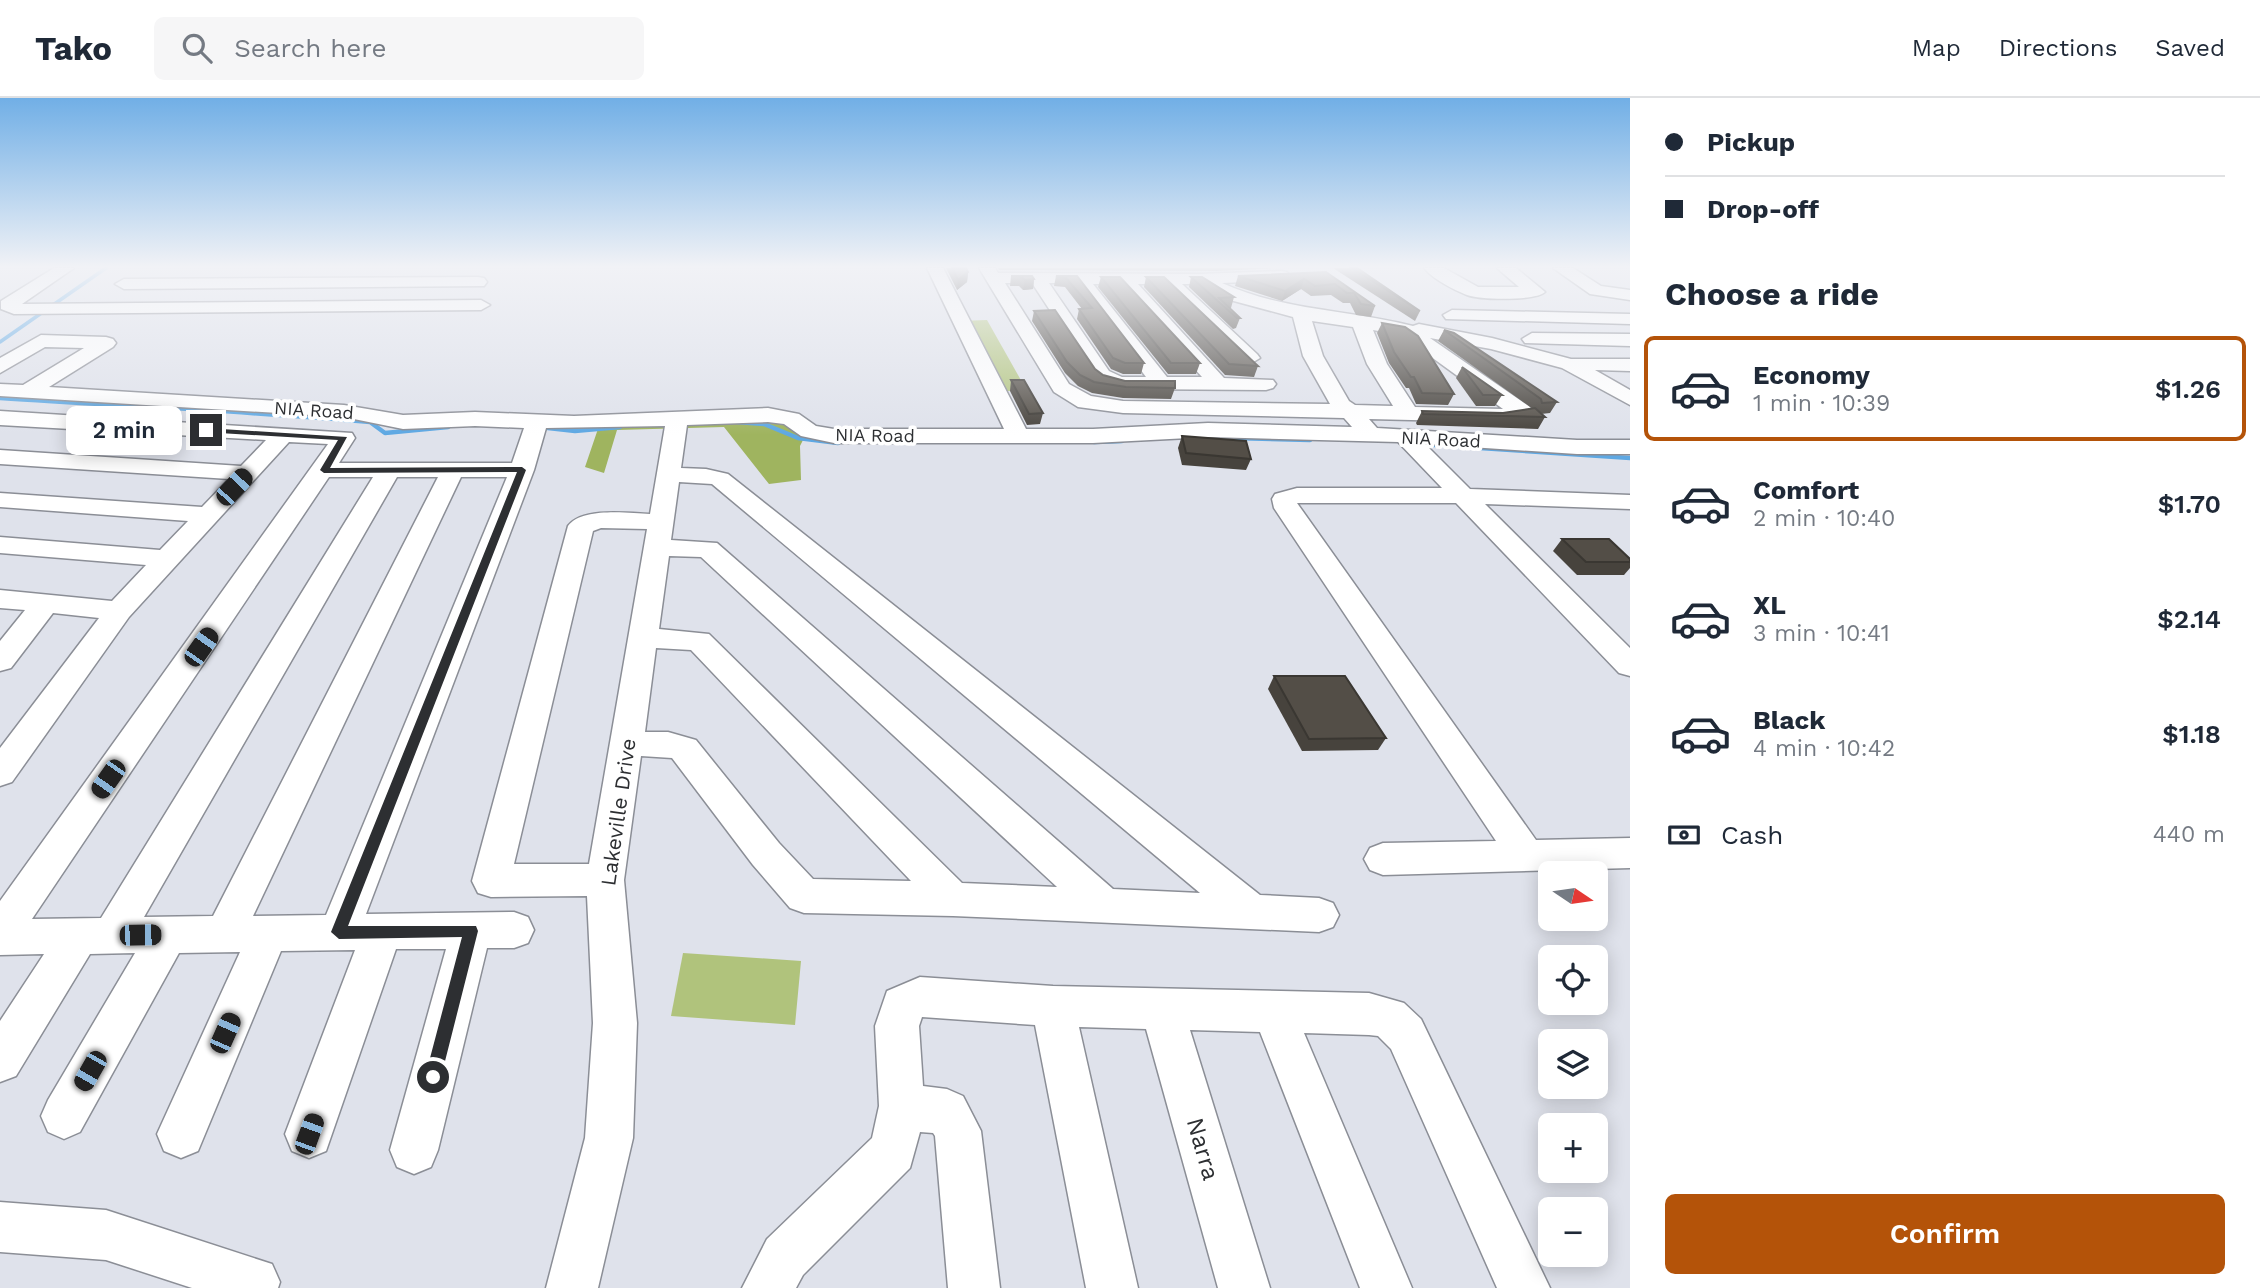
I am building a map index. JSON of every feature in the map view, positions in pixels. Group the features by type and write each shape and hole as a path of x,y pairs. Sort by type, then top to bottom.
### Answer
{"street":[{"path":"963,324 1018,435"},
{"path":"1021,324 1061,388 1086,402 1124,407 1279,410 1351,419"},
{"path":"1023,327 1091,324"},
{"path":"1116,324 1161,383"},
{"path":"1164,324 1218,383"},
{"path":"1166,326 1214,324 1257,365"},
{"path":"1249,324 1257,365 1279,410"},
{"path":"1304,324 1313,356 1324,380 1351,419"},
{"path":"1353,324 1414,335 1427,329 1569,363 1630,365"},
{"path":"1398,324 1522,412 1469,415 1406,425"},
{"path":"1509,324 1630,399"},
{"path":"1069,325 1102,375 1110,380 1122,383 1266,384"},
{"path":"1361,325 1406,425 1466,496 1630,666"},
{"path":"1414,335 1469,415"},
{"path":"1532,339 1630,340"},
{"path":"0,367 41,341 106,343 26,392"},
{"name":"NIA Road","path":"0,390 344,411 403,422 475,419 574,424 768,415 790,419 809,431 834,436 1093,436 1351,419 1577,447 1630,447"},
{"path":"0,418 344,438 0,935"},
{"name":"Lakeville Drive","path":"572,1288 609,1138 615,1023 605,880 671,475 677,419"},
{"path":"339,932 522,470 536,424"},
{"path":"0,774 119,611 283,435"},
{"path":"0,457 247,473"},
{"path":"324,470 522,470"},
{"path":"224,934 453,470"},
{"path":"0,1060 96,936 389,471"},
{"path":"671,475 706,476 720,480 1252,912"},
{"path":"1525,854 1286,508 1284,499 1297,495 1466,496 1630,502"},
{"path":"0,500 209,515"},
{"path":"605,880 491,881 582,526 599,520 708,549 1106,907"},
{"path":"0,545 167,559"},
{"path":"0,599 119,611"},
{"path":"0,661 46,603"},
{"path":"645,638 699,641 953,899"},
{"path":"628,744 667,744 684,749 766,854 803,896 953,899 1319,915"},
{"path":"1383,859 1630,853"},
{"path":"0,935 514,930"},
{"path":"414,1150 471,931"},
{"path":"309,1134 382,932"},
{"path":"181,1133 270,933"},
{"path":"64,1116 167,935"},
{"path":"768,1288 785,1257 893,1151 902,1107 897,1026 902,1005 920,997 1053,1006 1275,1014 1369,1014 1389,1018 1406,1034 1524,1288"},
{"path":"1053,1006 1112,1288"},
{"name":"Narra","path":"1162,1010 1244,1288"},
{"path":"1275,1014 1385,1288"},
{"path":"902,1107 947,1112 958,1131 974,1288"},
{"path":"0,1227 106,1236 254,1282 250,1288"}],"green space":[{"path":"961,324 989,324 1027,391 999,391"},
{"path":"774,417 808,430 800,446 801,480 769,484 724,427 617,430 604,473 585,467 601,420"},
{"path":"683,953 801,961 795,1025 671,1016"}],"building":[{"path":"1042,324 1064,324 1095,369 1103,375 1125,381 1175,381 1175,388 1126,387 1094,382 1080,375 1067,362"},
{"path":"1089,324 1114,324 1144,363 1125,363 1113,358"},
{"path":"1139,324 1163,324 1200,363 1171,363"},
{"path":"1190,324 1213,324 1258,366 1229,364"},
{"path":"1382,324 1405,327 1418,336 1454,394 1422,393 1414,377 1411,377 1394,352"},
{"path":"1444,330 1454,333 1557,402 1542,403 1541,399"},
{"path":"1462,367 1502,395 1483,395"},
{"path":"1011,380 1024,380 1043,413 1029,414"},
{"path":"1535,408 1545,417 1423,414 1422,411 1503,413"},
{"path":"1182,436 1246,441 1251,459 1186,453"},
{"path":"1562,539 1609,539 1630,562 1586,562"},
{"path":"1274,676 1345,676 1386,738 1309,739"}],"waterway":[{"path":"0,342 26,324"},
{"path":"0,398 370,422 385,433 448,427"},
{"path":"737,422 764,424 798,438 838,443"},
{"path":"539,427 575,431 620,427"},
{"path":"1195,437 1310,440"},
{"path":"1094,442 1122,441"},
{"path":"1419,444 1630,458"}],"route":[{"path":"206,430 344,438 324,470 522,470 339,932 471,931 433,1077"}]}
